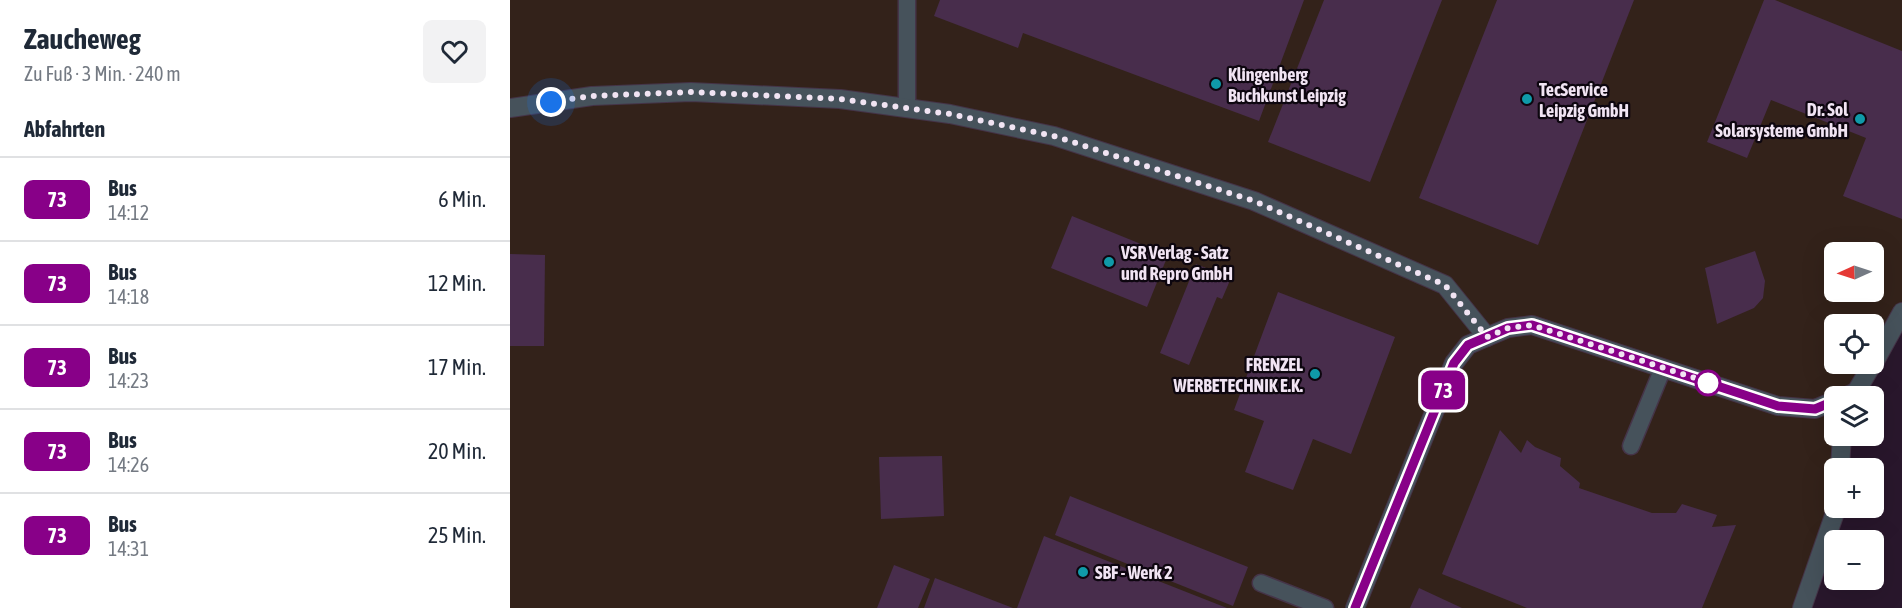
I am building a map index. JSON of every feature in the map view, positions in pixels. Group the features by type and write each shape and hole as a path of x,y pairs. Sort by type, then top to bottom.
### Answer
{"street":[{"path":"510,108 592,96 691,92 840,99 950,114 1054,136 1254,201 1445,285 1487,337"},
{"path":"1884,345 1902,312"},
{"path":"1355,608 1454,363 1468,345 1508,328 1532,325 1778,406 1815,409 1824,405"},
{"path":"1802,608 1833,518"}],"lane":[{"path":"907,0 907,108"},
{"path":"1631,446 1664,368"},
{"path":"1262,583 1324,608"}],"shaded area":[{"path":"510,0 1902,0 1902,309 1884,342 1884,314 1824,314 1824,374 1866,374 1859,386 1824,386 1824,446 1834,446 1834,458 1824,458 1824,518 1802,608 510,608"}],"building":[{"name":"Klingenberg Buchkunst Leipzig","path":"940,0 1304,0 1259,121 1023,33 1018,48 934,16"},
{"path":"1324,0 1442,0 1370,182 1268,142"},
{"name":"TecService Leipzig GmbH","path":"1497,0 1634,0 1538,245 1419,198"},
{"name":"Dr. Sol Solarsysteme GmbH","path":"1764,0 1775,0 1902,51 1902,219 1843,196 1866,138 1771,100 1747,158 1707,142"},
{"name":"VSR Verlag - Satz und Repro GmbH","path":"1072,216 1168,255 1147,307 1051,268"},
{"path":"1755,251 1765,281 1763,298 1754,308 1717,324 1705,268"},
{"path":"510,254 545,255 544,346 510,346"},
{"path":"1196,264 1231,278 1222,299 1217,297 1189,365 1160,353"},
{"name":"FRENZEL WERBETECHNIK E.K.","path":"1278,292 1395,337 1351,454 1313,439 1293,490 1245,472 1264,421 1234,410"},
{"path":"1500,430 1521,453 1527,440 1535,447 1561,458 1560,466 1580,483 1579,488 1652,513 1676,513 1682,504 1717,515 1712,527 1736,525 1702,608 1527,608 1442,574"},
{"path":"942,456 944,516 881,519 879,457"},
{"path":"1070,496 1248,567 1233,606 1055,535"},
{"name":"SBF - Werk 2","path":"1044,536 1227,608 1017,608"},
{"path":"894,565 930,579 918,608 877,608"},
{"path":"935,578 1013,608 924,608"},
{"path":"1419,588 1462,608 1410,608"}],"bus line":[{"name":"73","path":"1355,608 1454,363 1468,345 1508,328 1532,325 1778,406 1815,409 1824,405"}],"place":[{"name":"Klingenberg Buchkunst Leipzig","path":"1216,84"},
{"name":"TecService Leipzig GmbH","path":"1527,99"},
{"name":"Dr. Sol Solarsysteme GmbH","path":"1860,119"},
{"name":"VSR Verlag - Satz und Repro GmbH","path":"1109,262"},
{"name":"FRENZEL WERBETECHNIK E.K.","path":"1315,374"},
{"name":"SBF - Werk 2","path":"1083,572"}],"route":[{"path":"551,102 592,96 691,92 840,99 950,114 1054,136 1254,201 1445,285 1487,337 1508,328 1532,325 1710,383 1708,383"}]}
